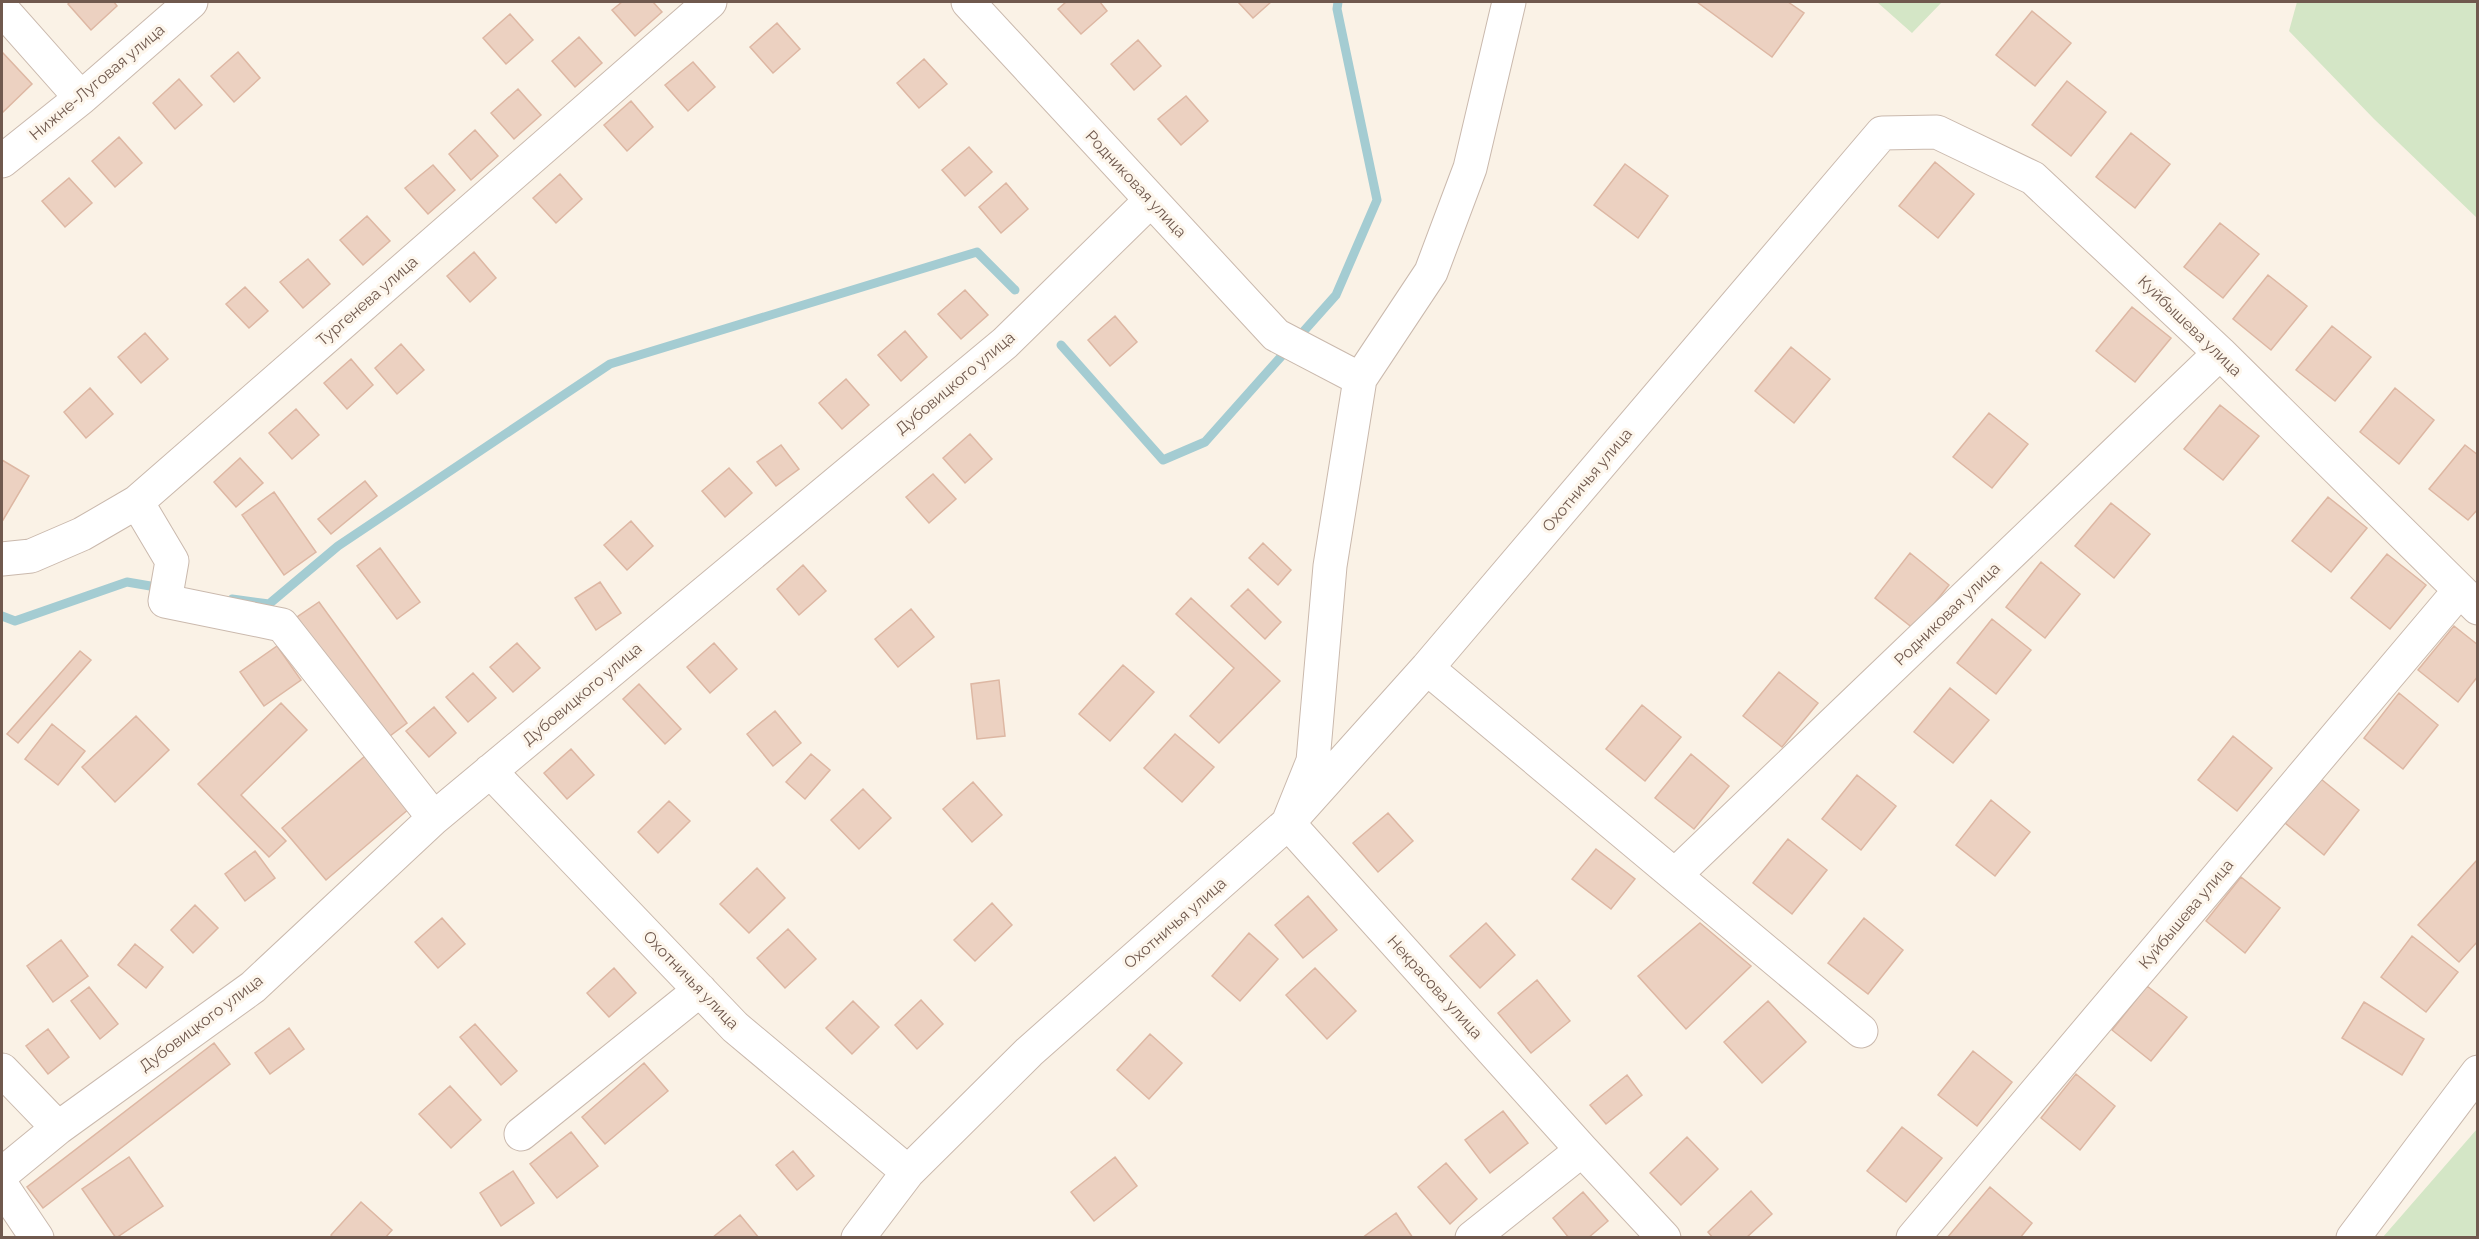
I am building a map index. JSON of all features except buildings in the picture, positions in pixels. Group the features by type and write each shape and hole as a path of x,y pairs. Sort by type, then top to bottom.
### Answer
{"street":[{"name":"Нижне-Луговая улица","path":"2,161 81,98 191,2"},
{"name":"Тургенева улица","path":"2,559 31,556 82,534 137,502 710,2"},
{"name":"Родниковая улица","path":"968,2 1276,335 1360,379"},
{"name":"Охотничья улица","path":"1288,823 1313,761 1330,566 1360,379 1431,272 1470,168 1509,2"},
{"path":"2,9 81,98"},
{"name":"Охотничья улица","path":"858,1238 908,1172 1029,1052 1288,823 1427,668 1882,132"},
{"name":"Куйбышева улица","path":"1882,132 1938,132 2033,178 2220,353 2469,599 1913,1238"},
{"name":"Дубовицкого улица","path":"2,1174 58,1128 253,987 434,818 1005,343 1151,200"},
{"name":"Родниковая улица","path":"1675,875 2220,353"},
{"path":"137,502 172,561 165,601 282,625 434,818"},
{"path":"1427,668 1861,1031"},
{"name":"Охотничья улица","path":"490,771 735,1027 908,1172"},
{"name":"Некрасова улица","path":"1288,823 1664,1238"},
{"path":"521,1134 700,990"},
{"path":"2,1070 58,1128"},
{"path":"2353,1238 2478,1072"},
{"path":"1472,1238 1582,1150"},
{"path":"2,1186 37,1238"}],"green space":[{"path":"1877,2 1942,2 1912,33"},
{"path":"2297,2 2477,2 2477,218 2374,119 2289,31"},
{"path":"2477,1129 2477,1237 2383,1237"}],"waterway":[{"path":"1061,345 1163,460 1205,442 1336,295 1377,200 1337,9 1338,2"},
{"path":"232,599 269,604 338,546 610,364 977,252 1015,290"},
{"path":"2,616 15,621 127,582 162,588"}]}
